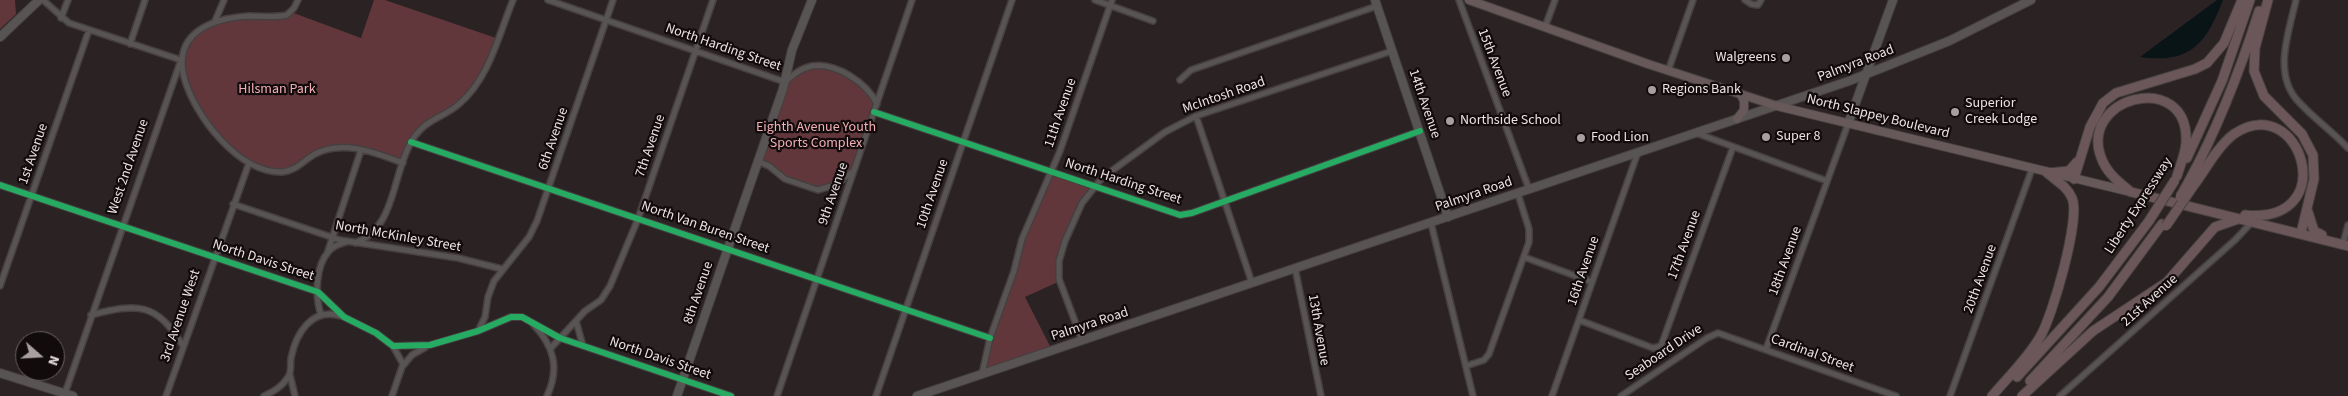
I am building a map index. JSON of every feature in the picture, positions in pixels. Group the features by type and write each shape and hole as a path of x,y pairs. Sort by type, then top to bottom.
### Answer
{"highway":[{"path":"2074,179 2094,115 2102,103 2121,91 2195,69 2208,62 2224,43 2242,0"},
{"name":"Liberty Expressway","path":"1999,396 2099,287 2149,221 2176,178 2216,98 2250,0"},
{"name":"Liberty Expressway","path":"2016,396 2130,270 2164,225 2191,184 2232,90 2263,0"},
{"path":"2268,0 2255,48 2254,71 2264,96 2302,134 2311,150 2314,161 2314,179 2301,234"},
{"path":"2131,192 2110,173 2103,162 2099,142 2101,129 2111,113 2120,104 2133,99 2157,99 2170,106 2182,122 2186,144 2176,178"},
{"path":"2191,184 2227,140 2239,131 2248,128 2264,126 2278,130 2290,139 2299,151 2304,171 2301,186 2293,200 2281,210 2262,216 2208,210"},
{"path":"2047,172 2069,171 2076,164 2081,153"},
{"path":"1992,396 2025,359 2041,337 2059,284 2075,208 2067,189 2047,172"},
{"name":"North Slappey Boulevard","path":"2131,192 2346,245"},
{"path":"2308,209 2314,231 2333,242"},
{"path":"2022,396 2093,330 2167,282 2215,227 2240,218"}],"main road":[{"path":"0,37 39,0"},
{"name":"8th Avenue","path":"677,396 785,82 792,50 812,0"},
{"name":"North Slappey Boulevard","path":"1469,0 1668,71 1777,106 2131,192"},
{"path":"1848,124 1893,0"},
{"name":"Palmyra Road","path":"917,396 930,394 982,374 1866,75 1949,41 2032,0"},
{"name":"14th Avenue","path":"1376,3 1448,217"},
{"path":"1737,119 1744,110 1744,101 1741,94"},
{"path":"0,373 67,395"}],"street":[{"path":"44,0 61,18 69,23 181,60"},
{"path":"61,18 68,0"},
{"path":"130,44 145,0"},
{"path":"214,21 224,0"},
{"path":"298,0 291,12 283,16 248,16 214,21 192,35 186,44 181,60 187,86 195,105 230,150 248,162 276,172 286,172 325,149 361,150 403,163"},
{"path":"327,254 333,247 370,236 381,223 411,142 430,120 460,104 473,88 486,68 513,0"},
{"name":"North Harding Street","path":"548,0 785,82 803,68 825,66 840,71 860,84 874,98 877,104"},
{"name":"6th Avenue","path":"478,331 485,317 490,290 502,269 532,231 549,188 613,0"},
{"name":"7th Avenue","path":"550,349 585,311 601,300 610,286 638,219 713,0"},
{"name":"9th Avenue","path":"777,396 912,0"},
{"name":"10th Avenue","path":"876,396 1012,0"},
{"path":"1095,0 1111,3 1153,21"},
{"name":"15th Avenue","path":"1459,0 1529,189"},
{"path":"1545,27 1555,0"},
{"path":"1668,71 1693,0"},
{"path":"1745,0 1755,5 1758,5 1761,0"},
{"path":"2296,0 2284,61 2287,84 2297,100 2348,148"},
{"name":"11th Avenue","path":"982,374 990,338 1029,222 1052,173 1111,3"},
{"path":"1180,80 1192,70 1376,3"},
{"name":"1st Avenue","path":"0,286 89,30"},
{"name":"McIntosh Road","path":"1082,340 1066,301 1059,279 1059,270 1065,241 1082,203 1094,186 1108,173 1165,132 1196,116 1392,51"},
{"name":"West 2nd Avenue","path":"67,395 91,315 181,60"},
{"name":"North Harding Street","path":"874,112 1180,215 1192,213 1420,131"},
{"path":"1196,116 1252,283"},
{"name":"18th Avenue","path":"1766,349 1848,124"},
{"path":"1696,133 1828,181"},
{"name":"North Van Buren Street","path":"411,142 990,338"},
{"name":"17th Avenue","path":"1579,320 1656,348 1661,346 1733,147"},
{"path":"321,315 318,292 319,275 361,150"},
{"name":"16th Avenue","path":"1552,396 1638,152"},
{"path":"757,161 769,166 785,179 818,190 835,185 855,170"},
{"name":"3rd Avenue West","path":"166,396 248,162"},
{"name":"20th Avenue","path":"1950,396 2032,169"},
{"name":"North Davis Street","path":"0,185 318,292 344,317 376,333 393,346 430,345 478,331 511,317 522,317 560,338 731,396"},
{"path":"1466,366 1484,360 1489,354 1529,242 1529,229 1518,194"},
{"name":"North McKinley Street","path":"233,204 352,242 458,258 502,269"},
{"name":"21st Avenue","path":"2060,396 2235,240 2252,222"},
{"path":"1431,223 1473,396"},
{"path":"2346,245 2348,225"},
{"path":"1524,258 1592,282"},
{"name":"13th Avenue","path":"1296,268 1321,396"},
{"path":"91,315 118,308 144,309 157,315 167,324 183,346"},
{"path":"295,396 290,375 290,360 299,334 308,323 321,315 332,314 344,317"},
{"path":"529,320 542,333 554,356 554,366 547,396"},
{"path":"576,321 583,346"},
{"name":"Cardinal Street","path":"1721,333 1893,395"},
{"name":"Seaboard Drive","path":"1621,396 1713,334 1721,333"},
{"path":"392,396 402,367 412,355 430,345"},
{"path":"393,346 399,355 402,367"},
{"path":"264,396 277,390 290,375"}],"green space":[{"path":"0,0 15,0 16,14 0,29"},
{"name":"Hilsman Park","path":"374,0 385,0 496,38 476,83 459,102 424,124 411,142 402,162 367,151 347,147 332,147 292,169 278,171 263,169 236,153 203,117 192,97 185,76 185,50 189,39 193,35 213,24 228,20 243,17 276,16 291,12 361,38"},
{"name":"Eighth Avenue Youth Sports Complex","path":"811,66 840,73 855,82 876,104 854,170 844,180 818,189 785,179 758,161 785,82"},
{"path":"1052,174 1092,186 1064,240 1058,282 1025,297 1052,350 983,374 986,358 1023,239"}],"shaded area":[{"path":"2217,0 2223,0 2217,15 2210,28 2194,48 2184,54 2172,57 2140,57"}],"cycle path":[{"path":"874,112 1180,215 1192,213 1420,131"},
{"path":"411,142 990,338"},
{"path":"0,185 318,292 344,317 376,333 393,346 430,345 478,331 511,317 522,317 560,338 731,396"}],"place":[{"name":"Walgreens","path":"1786,58"},
{"name":"Regions Bank","path":"1652,90"},
{"name":"Superior Creek Lodge","path":"1955,112"},
{"name":"Northside School","path":"1450,121"},
{"name":"Super 8","path":"1766,137"},
{"name":"Food Lion","path":"1581,138"}]}
